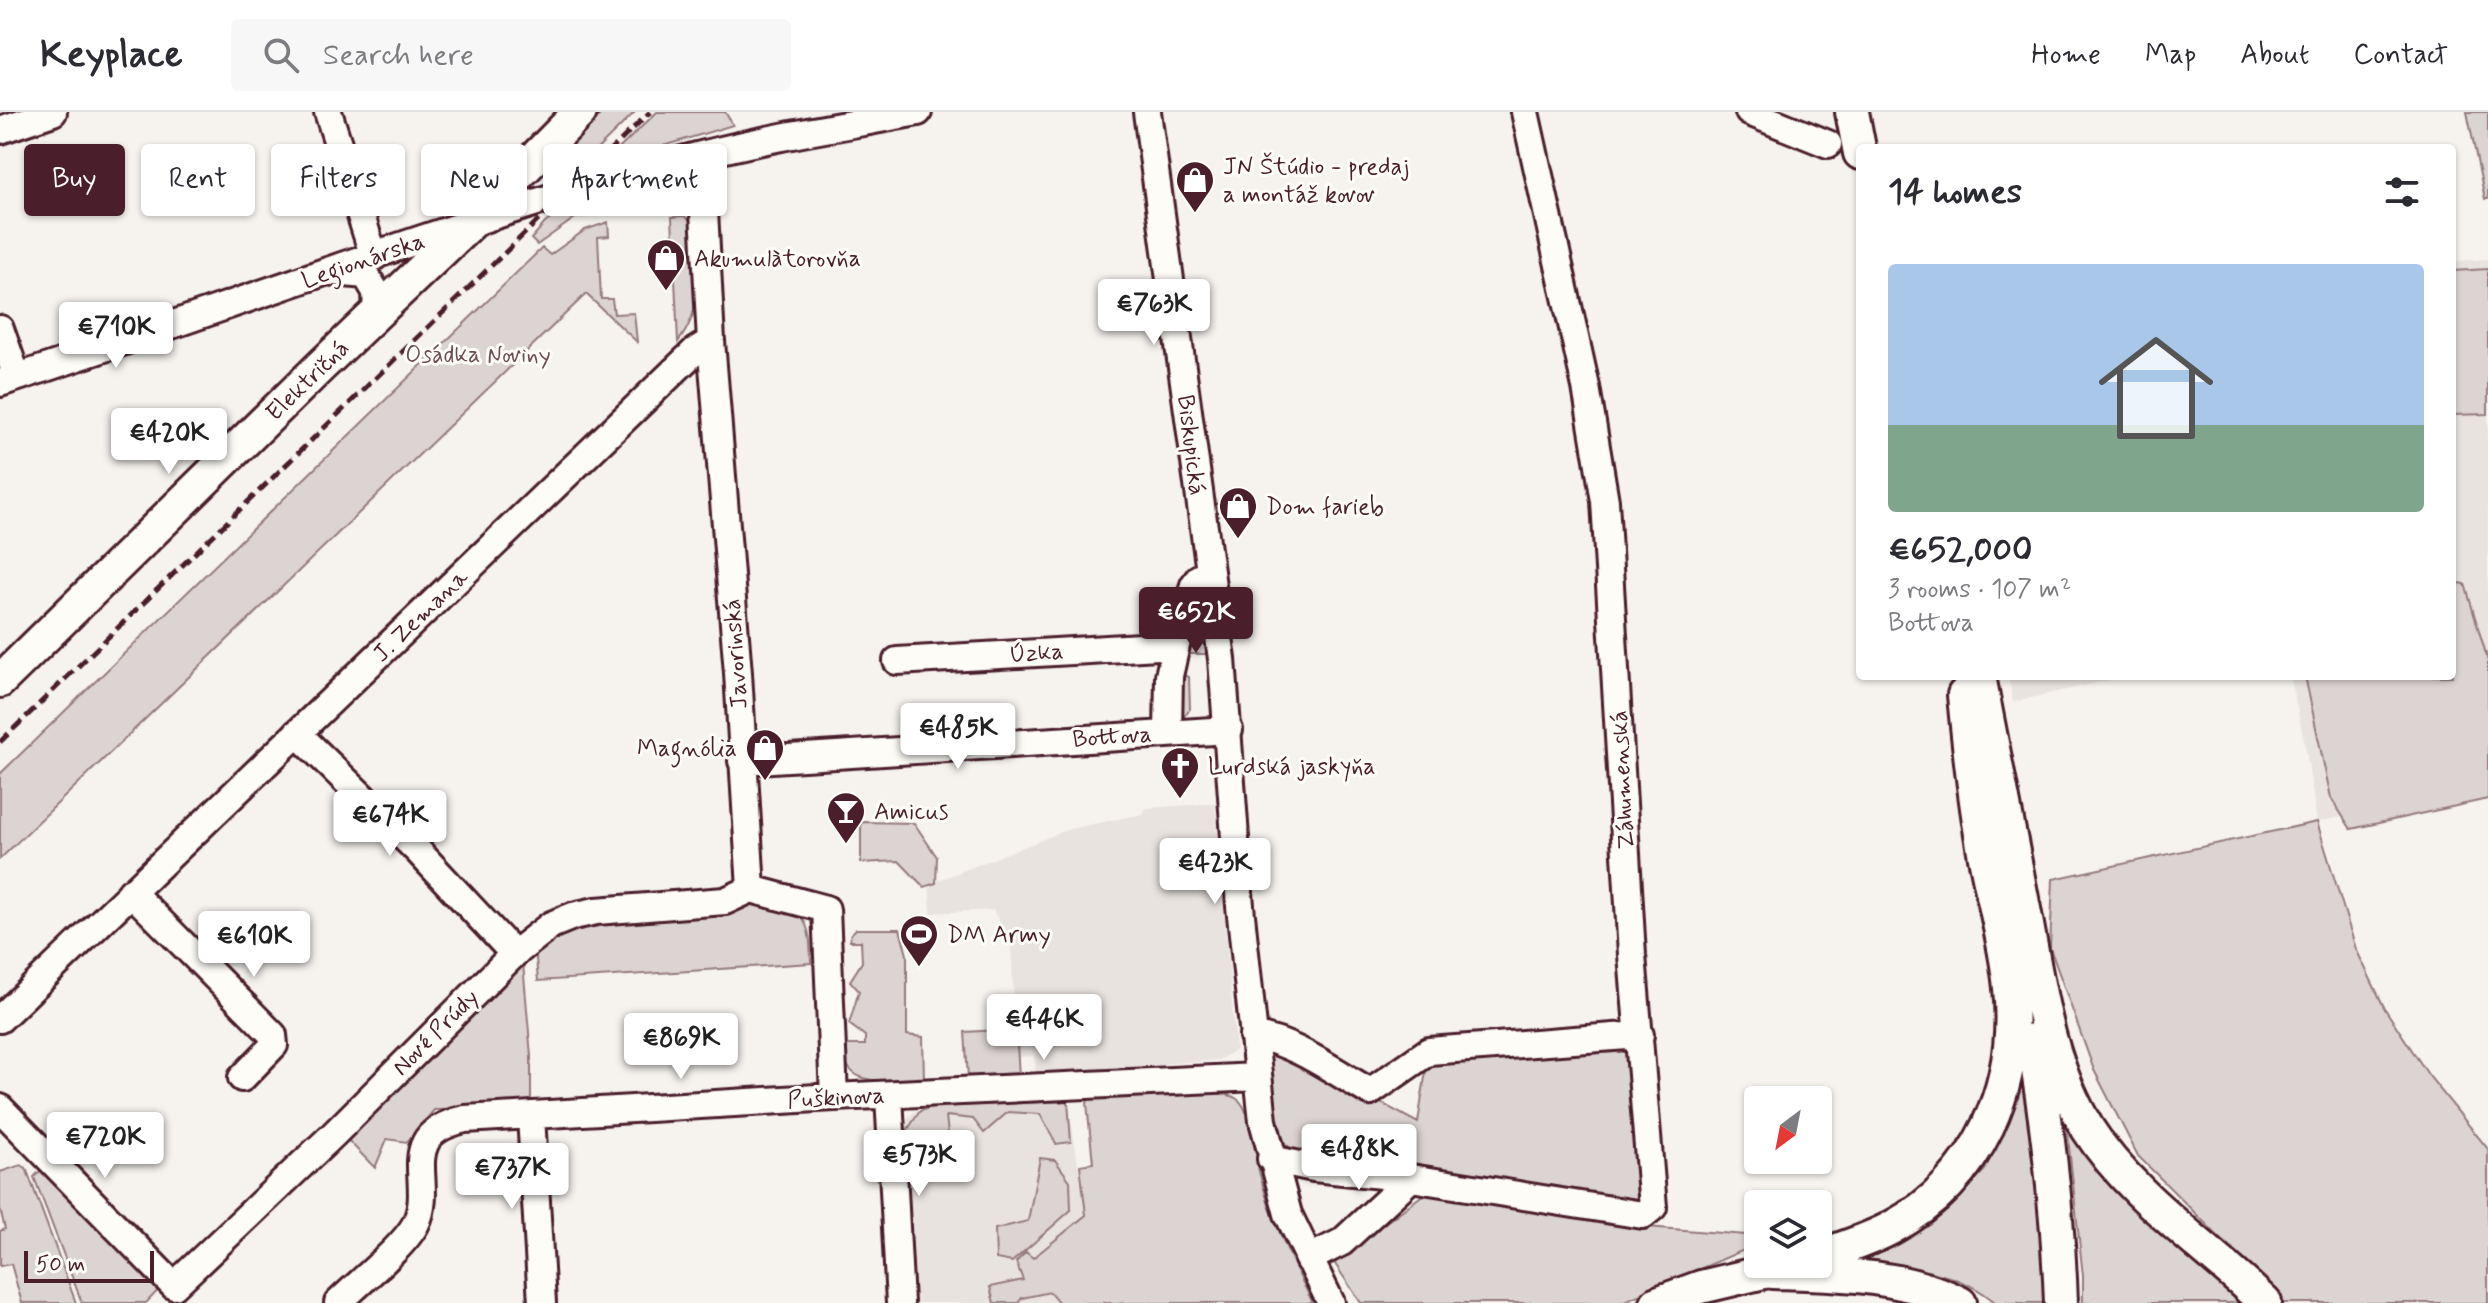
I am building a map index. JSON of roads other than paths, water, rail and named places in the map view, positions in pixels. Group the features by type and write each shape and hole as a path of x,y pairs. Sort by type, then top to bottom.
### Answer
{"main road":[{"name":"Električná","path":"550,144 580,112"},
{"path":"1852,112 1858,144"},
{"name":"Električná","path":"0,681 543,151"},
{"path":"1832,1251 1891,1228 1925,1206 1953,1180 1976,1149 1993,1117 2005,1082 2011,1055 2010,985 1973,793 1963,680"},
{"path":"1964,680 2046,1111 2061,1303"},
{"path":"1980,680 2038,982 2058,1064 2089,1129 2111,1159 2265,1303"},
{"path":"1832,1273 1886,1280 1942,1294 1960,1303"},
{"path":"1657,1303 1701,1287 1744,1277"}],"street":[{"path":"0,130 53,112"},
{"path":"328,112 374,257"},
{"name":"Legionárska","path":"727,150 918,112"},
{"name":"Biskupická","path":"1147,112 1222,659 1240,906 1263,1121 1288,1214 1331,1303"},
{"name":"Záhumenská","path":"1271,1159 1314,1168 1411,1178 1643,1215 1653,1207 1632,955 1605,501 1586,387 1525,112"},
{"path":"1749,112 1828,144"},
{"path":"543,160 539,180 543,187"},
{"name":"Legionárska","path":"8,380 543,200"},
{"name":"Javorinská","path":"704,216 751,889"},
{"path":"330,271 366,275 376,292 377,312"},
{"path":"0,329 8,380"},
{"name":"J. Zemana","path":"0,1019 695,351 711,341"},
{"name":"Bottova","path":"742,761 1168,733 1169,676 1176,645 1194,585 1199,578 1208,574"},
{"name":"Úzka","path":"897,661 1176,645"},
{"path":"1168,733 1229,730"},
{"path":"297,733 418,851 514,954"},
{"path":"751,889 826,909 834,1097"},
{"name":"Nové Prúdy","path":"0,1108 174,1286 334,1134 514,954 551,925 596,911 725,901 751,889"},
{"path":"131,892 273,1035 274,1045 242,1078"},
{"path":"1253,1036 1265,1037 1291,1048 1370,1092 1429,1051 1640,1035"},
{"name":"Puškinova","path":"338,1303 415,1226 421,1204 419,1167 423,1149 440,1126 465,1119 834,1097 1257,1077"},
{"path":"889,1095 900,1303"},
{"path":"531,1116 542,1303"},
{"path":"1308,1259 1342,1242 1411,1178"}],"railway":[{"path":"0,742 650,112"}],"place":[{"name":"JN Štúdio - predaj a montáž kovov","path":"1195,214"},
{"name":"Akumulàtorovňa","path":"666,292"},
{"name":"Dom farieb","path":"1238,540"},
{"name":"Magnólia","path":"765,782"},
{"name":"Lurdská jaskyňa","path":"1180,800"},
{"name":"Amicus","path":"846,845"},
{"name":"DM Army","path":"919,968"}],"park label":[{"name":"Osádka Noviny","path":"478,354"}]}
